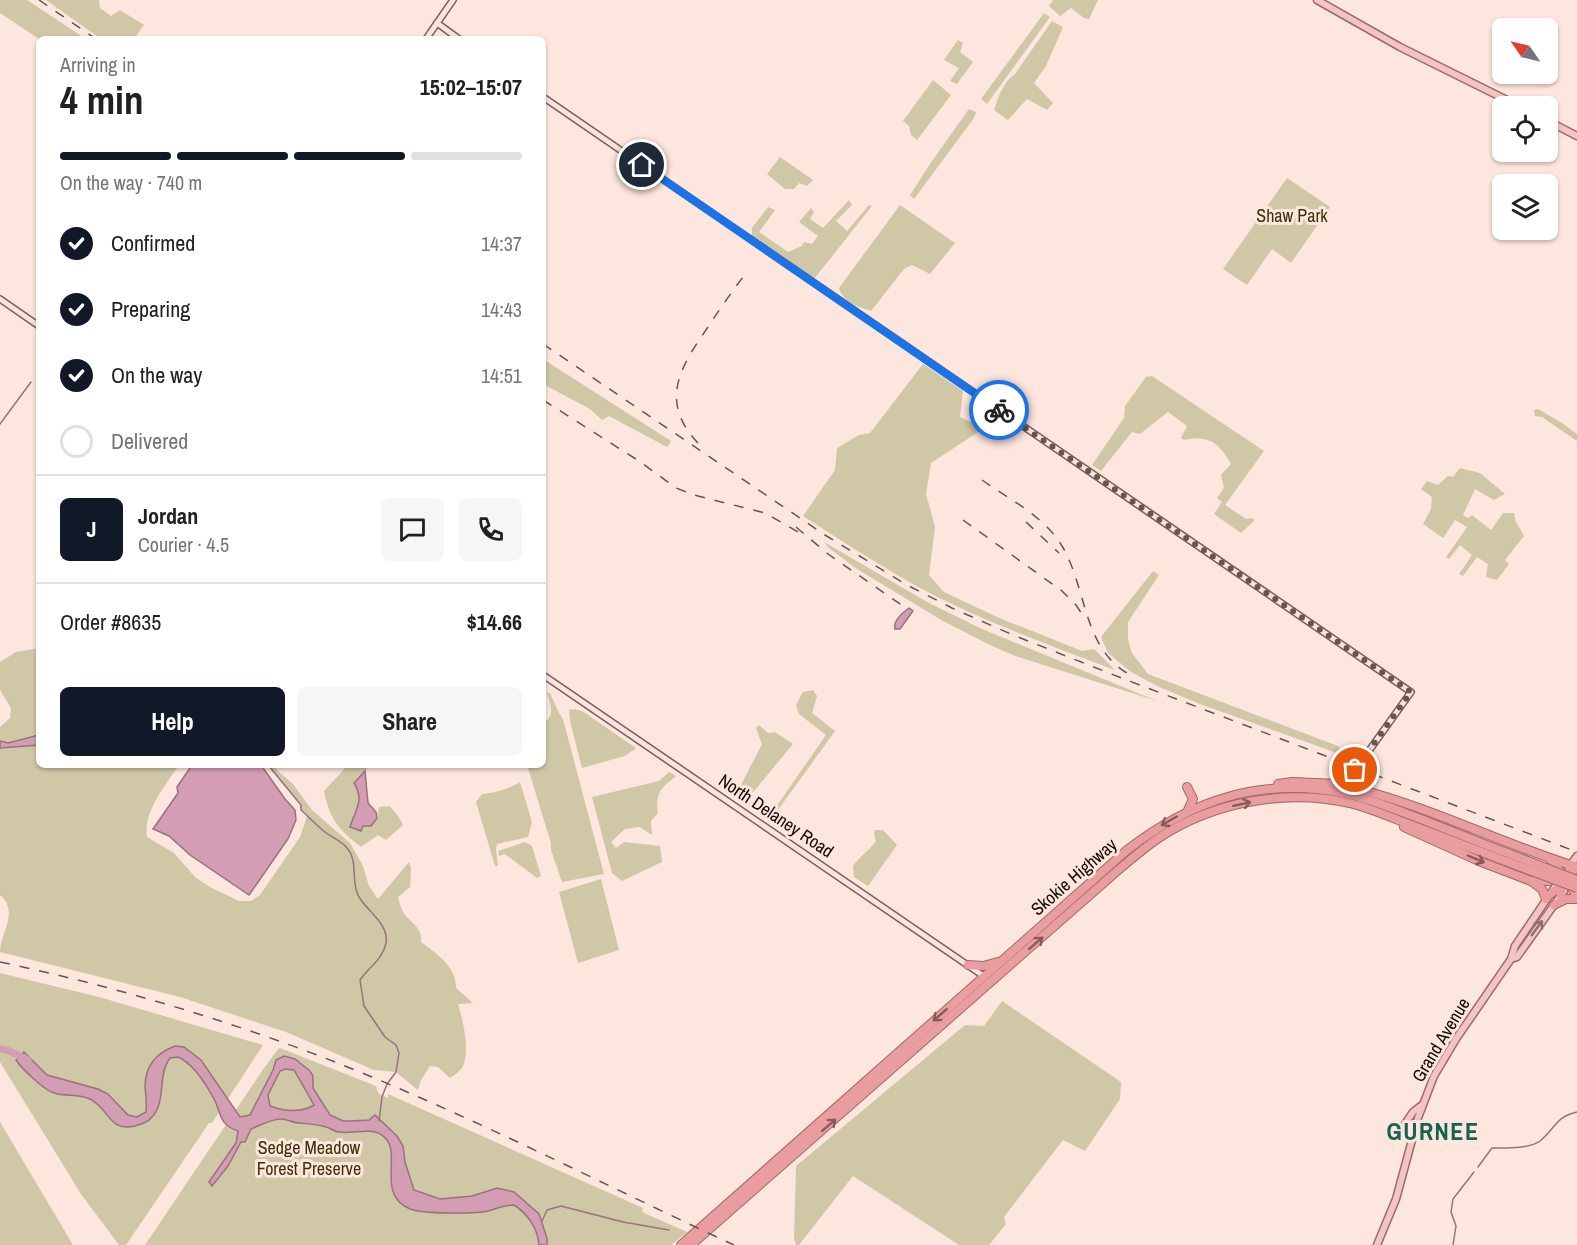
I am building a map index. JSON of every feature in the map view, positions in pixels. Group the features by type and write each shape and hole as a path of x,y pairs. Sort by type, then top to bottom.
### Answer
{"highway":[{"path":"1242,793 1292,782 1339,784 1351,776 1353,785 1359,789 1406,803 1550,859 1571,873 1577,898 1566,899 1554,905"},
{"path":"1187,787 1193,799 1187,811"},
{"name":"Skokie Highway","path":"681,1245 1126,851 1152,831 1187,811 1242,793 1275,788 1300,788 1348,794 1382,804 1577,888"},
{"path":"1348,794 1379,800 1486,835"},
{"name":"Skokie Highway","path":"691,1245 1135,856 1160,837 1187,822 1236,805 1274,798 1322,799 1366,808 1508,857 1571,873"},
{"path":"1366,808 1428,839 1531,881 1548,897 1571,873"},
{"path":"1550,859 1559,868 1571,873"},
{"path":"1531,881 1549,881 1571,873"},
{"path":"1561,895 1571,873"},
{"path":"968,965 983,966 1002,960"}],"main road":[{"path":"1317,0 1400,47 1499,96"},
{"path":"1558,126 1577,136"},
{"name":"Grand Avenue","path":"1511,959 1517,957 1561,895"},
{"name":"Grand Avenue","path":"1377,1245 1398,1195 1422,1105 1443,1059 1511,959 1515,946 1548,897"},
{"path":"1401,1130 1413,1112 1422,1105"}],"street":[{"path":"428,36 453,0"},
{"path":"437,23 455,36"},
{"path":"546,99 1411,692 1351,776"},
{"path":"0,299 36,324"},
{"name":"North Delaney Road","path":"546,677 992,981"}],"green space":[{"path":"0,0 27,0 81,36 36,37 0,13"},
{"path":"46,0 99,0 100,8 111,16 120,10 144,25 136,36 97,36"},
{"path":"1053,0 1098,0 1089,19 1071,8 1060,16 1049,6"},
{"path":"1044,13 1050,17 987,104 981,99"},
{"path":"1052,21 1063,27 1046,66 1034,83 1053,103 1047,110 1027,99 1008,120 994,110 999,95"},
{"path":"958,40 963,43 960,52 973,62 957,84 950,81 959,68 944,60"},
{"path":"933,80 951,95 917,140 911,135 909,126 903,121"},
{"path":"969,109 976,112 974,118 914,199 910,195"},
{"path":"780,157 813,180 807,186 799,183 794,189 785,189 767,174"},
{"name":"Shaw Park","path":"1287,178 1330,207 1291,263 1272,249 1247,285 1223,269"},
{"path":"849,200 852,205 836,221 847,231 869,205 872,206 814,279 752,236 752,228 768,207 775,210 759,232 788,252 802,246 804,242 812,244 818,236 799,222 811,208 814,212 810,219 823,228"},
{"path":"900,205 955,243 930,274 912,265 904,269 871,311 848,301 839,288"},
{"path":"546,361 671,441 667,447 609,416 602,420 590,409 546,386"},
{"path":"923,364 963,391 960,417 975,424 990,410 1001,417 931,463 926,494 935,527 929,575 944,592 997,617 1082,651 1094,649 1115,670 1011,630 934,595 882,566 803,516 835,470 837,448 859,435 870,433"},
{"path":"1152,376 1264,451 1225,505 1246,519 1255,520 1241,533 1214,514 1222,502 1217,498 1224,488 1221,475 1231,464 1212,442 1181,438 1187,426 1168,412 1140,434 1132,432 1101,471 1092,465 1124,418 1125,406 1146,377"},
{"path":"1538,409 1577,434 1577,441 1542,417 1535,416 1534,410"},
{"path":"1460,468 1480,473 1505,494 1494,500 1475,489 1463,515 1468,518 1472,515 1491,530 1503,513 1514,513 1515,520 1524,536 1505,560 1509,564 1497,580 1486,577 1488,564 1477,557 1463,576 1459,574 1472,555 1460,545 1449,559 1446,557 1467,527 1455,520 1443,538 1423,524 1431,509 1432,497 1421,489 1427,481 1438,485 1448,476 1453,477"},
{"path":"824,542 927,602 982,629 1157,701 1015,656 990,645 943,621 857,569"},
{"path":"1153,571 1159,575 1128,622 1128,640 1132,653 1148,674 1338,746 1345,756 1159,687 1131,672 1108,653 1101,637"},
{"path":"36,649 36,736 8,743 0,741 0,727 10,718 11,708 0,690 0,662 16,652"},
{"path":"813,690 817,696 812,713 835,731 770,821 769,817 826,735 799,714 796,705 803,692"},
{"path":"547,693 550,693 563,719 604,874 562,882 528,768 546,768 546,722 551,714"},
{"path":"569,710 582,711 636,748 625,756 582,768 570,721"},
{"path":"759,725 768,733 775,732 793,744 750,796 741,785 762,744 756,728"},
{"path":"36,745 36,768 177,768 162,790 148,818 147,837 174,853 195,877 239,901 251,901 260,895 300,837 307,816 270,768 276,768 293,784 312,810 350,843 363,866 369,886 378,899 409,862 410,887 398,897 402,910 418,929 421,942 449,967 456,988 473,1003 458,1004 466,1045 462,1068 450,1078 438,1067 430,1066 418,1090 396,1072 374,1070 286,1032 180,997 0,952 9,915 6,902 0,895 0,748"},
{"path":"345,768 367,768 354,783 359,799 353,815 360,831 363,826 377,818 379,807 390,806 403,825 386,840 378,835 361,847 336,823 324,791"},
{"path":"669,772 676,776 658,796 658,813 651,821 652,835 640,827 625,829 611,842 616,848 624,842 660,846 662,862 622,881 612,873 592,797 659,781"},
{"path":"520,782 532,822 528,837 497,844 498,866 495,866 476,802 482,794 501,790"},
{"path":"875,830 883,830 897,845 868,886 854,877 853,866 876,841"},
{"path":"525,842 532,846 541,876 537,878 505,854 499,856 498,851"},
{"path":"601,879 619,950 578,963 559,892"},
{"name":"Sedge Meadow Forest Preserve","path":"0,973 99,997 263,1045 212,1123 209,1123 126,1245 119,1245 81,1194 0,1062"},
{"path":"1002,1001 1121,1082 1120,1099 1085,1151 1063,1140 1004,1217 1006,1224 989,1245 959,1245 853,1176 799,1245 796,1245 794,1239 796,1166 965,1025 984,1026"},
{"name":"Sedge Meadow Forest Preserve","path":"280,1048 376,1086 378,1093 388,1098 388,1094 643,1208 642,1212 687,1232 671,1245 145,1245 262,1071"},
{"path":"0,1122 73,1245 0,1245"}],"shaded area":[{"path":"909,608 913,611 900,629 895,629 897,620"},
{"path":"36,736 36,745 0,748 0,741 8,743"},
{"path":"190,768 263,768 295,810 296,820 288,839 249,895 190,855 169,836 153,829 178,793 177,787"},
{"path":"365,771 368,803 376,812 377,818 371,826 363,826 361,831 350,827 359,800 354,783"},
{"path":"175,1046 184,1047 201,1060 240,1117 250,1115 276,1060 284,1056 295,1059 310,1071 313,1076 313,1088 330,1115 343,1121 350,1121 369,1120 375,1115 397,1136 403,1146 405,1162 414,1190 440,1199 472,1196 497,1188 514,1192 539,1214 547,1245 539,1245 537,1233 531,1222 514,1205 481,1212 449,1213 416,1211 400,1203 394,1195 392,1186 390,1148 387,1140 377,1132 345,1133 323,1126 283,1119 270,1121 251,1129 245,1142 241,1142 228,1166 212,1186 209,1182 236,1143 238,1131 224,1122 203,1081 189,1064 178,1057 170,1058 166,1065 156,1112 146,1122 126,1127 119,1126 90,1099 58,1094 45,1088 16,1060 24,1052 47,1075 98,1089 108,1094 128,1115 137,1117 146,1112 145,1087 149,1067 162,1052","holes":["294,1070 314,1105 309,1108 292,1110 270,1106 268,1095 280,1071"]}],"waterway":[{"path":"0,424 31,382"},
{"path":"270,768 301,805 301,810 322,830 347,848 353,859 356,891 363,903 377,918 386,936 386,943 379,958 360,980 364,1006 385,1037 396,1045 399,1053 396,1072 387,1084 382,1097 379,1121"},
{"path":"0,1049 28,1060"},
{"path":"1478,1167 1492,1148 1517,1148 1535,1144 1560,1120 1577,1112"},
{"path":"1453,1245 1456,1226 1451,1212 1453,1199 1474,1172"},
{"path":"542,1221 547,1210 561,1206 623,1222 669,1230"}],"railway":[{"path":"39,0 92,36"},
{"path":"698,443 686,428 679,413 676,398 678,384 689,356 743,277"},
{"path":"546,346 825,535 907,585 952,608 1124,679 1577,852"},
{"path":"546,402 639,461 676,488 694,495 765,513 800,533"},
{"path":"982,480 1026,509 1055,536 1070,563 1095,635 1104,651 1116,665 1132,676"},
{"path":"963,520 1062,591 1084,617"},
{"path":"1026,522 1059,553"},
{"path":"796,527 828,554 903,606"},
{"path":"0,962 160,1002 317,1055 475,1122 734,1245"}],"way so far":[{"path":"999,410 1411,692 1355,770"}],"district":[{"name":"GURNEE","path":"1433,1132"}],"route":[{"path":"642,165 999,410"}]}
